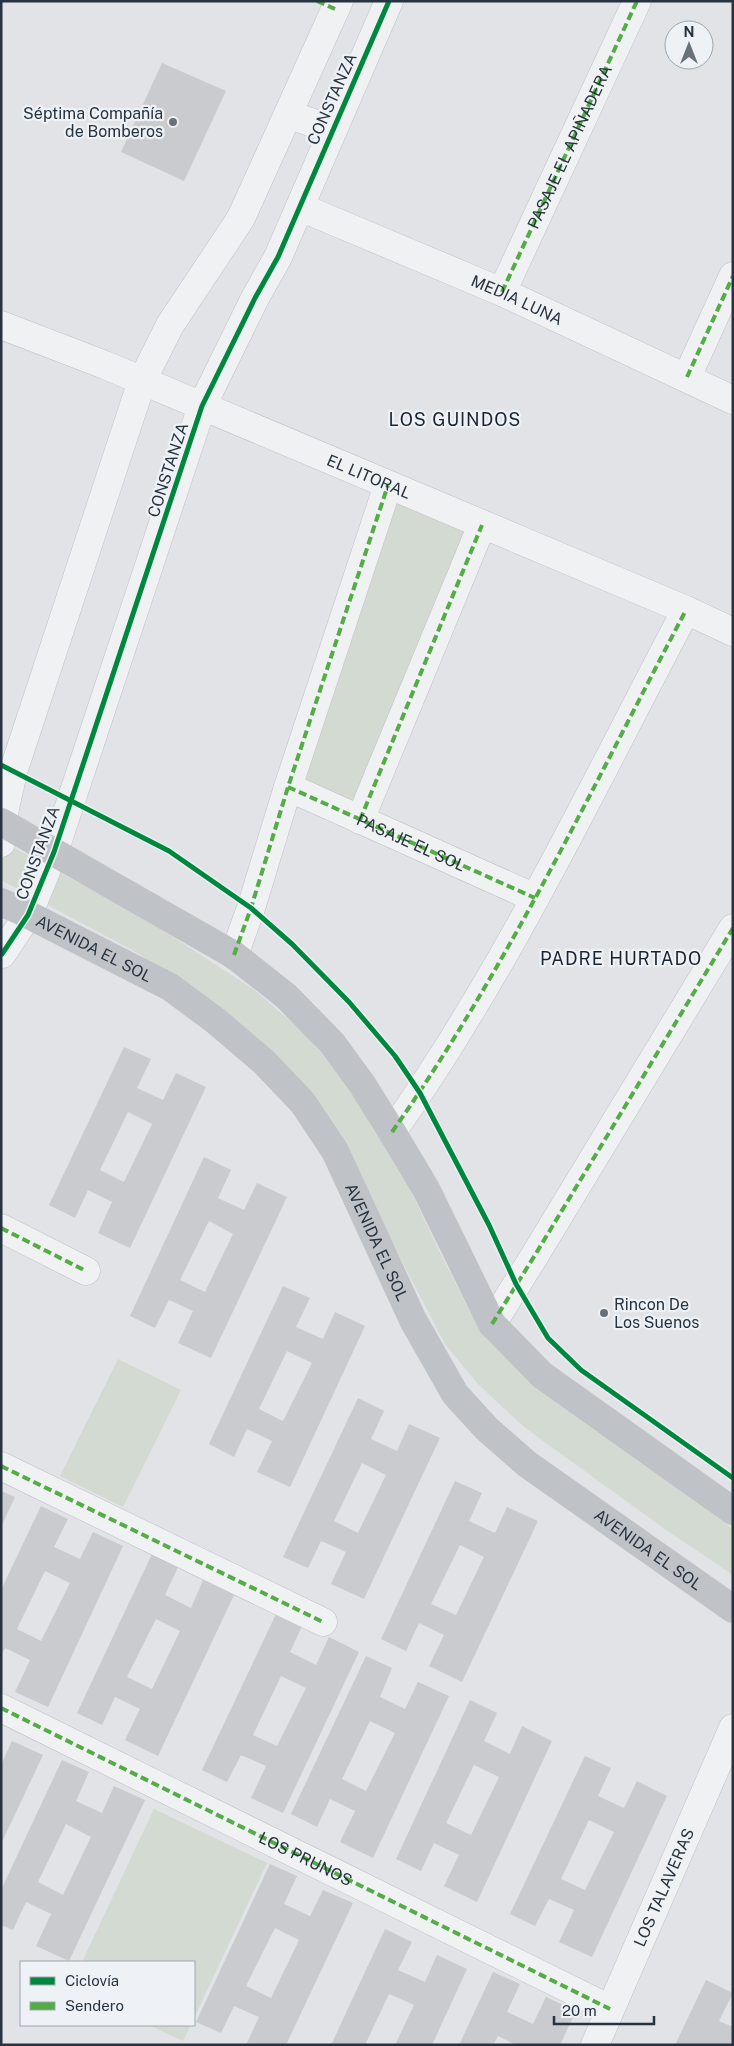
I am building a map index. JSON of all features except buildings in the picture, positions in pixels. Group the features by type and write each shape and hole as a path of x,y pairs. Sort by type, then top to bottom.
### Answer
{"main road":[{"path":"1,822 234,955 286,996 332,1043 362,1084 426,1189 492,1324 542,1375 733,1511"},
{"name":"AVENIDA EL SOL","path":"1,902 170,987 216,1021 264,1062 303,1103 336,1151 413,1320 454,1394 487,1429 527,1464 733,1610"}],"street":[{"name":"CONSTANZA","path":"2,948 28,915 54,852 202,406 254,298 278,257 389,1"},
{"name":"PASAJE EL APIÑADERA","path":"502,292 637,1"},
{"path":"1,843 1,822 13,772 142,381 170,326 241,218 288,114 330,4"},
{"path":"288,114 332,130"},
{"name":"MEDIA LUNA","path":"300,206 502,292 733,400"},
{"path":"687,378 733,276"},
{"name":"EL LITORAL","path":"1,325 105,365 686,610 733,632"},
{"path":"234,955 251,908 288,787 388,485"},
{"path":"360,820 482,525"},
{"path":"392,1132 430,1079 534,898 686,610"},
{"name":"PASAJE EL SOL","path":"288,787 534,898"},
{"path":"492,1324 536,1255 733,928"},
{"path":"1,1228 86,1271"},
{"path":"1,1466 323,1622"},
{"name":"LOS PRUNOS","path":"1,1708 610,2009"},
{"name":"LOS TALAVERAS","path":"595,2045 733,1728"}],"shaded area":[{"path":"388,485 482,525 360,820 288,787"},
{"path":"1,841 142,917 253,989 301,1030 338,1072 400,1168 473,1317 586,1420 733,1529 733,1575 666,1530 524,1427 478,1384 445,1344 386,1231 201,995 134,951 1,880"},
{"path":"118,1359 181,1390 123,1507 60,1476"},
{"path":"154,1809 267,1863 195,2016 195,1961 82,1961"},
{"path":"151,2026 190,2026 183,2041"}],"marked path":[{"path":"317,1 335,9"},
{"path":"502,292 637,1"},
{"path":"687,377 733,276"},
{"path":"234,955 251,908 288,787 388,485"},
{"path":"360,820 482,525"},
{"path":"392,1132 434,1070 511,942 686,610"},
{"path":"288,787 535,898"},
{"path":"492,1324 733,928"},
{"path":"1,1228 86,1271"},
{"path":"1,1466 323,1622"},
{"path":"1,1708 610,2009"}],"cycle path":[{"path":"2,954 28,915 54,852 202,406 255,298 278,257 389,1"},
{"path":"1,765 169,851 251,908 292,944 349,1002 395,1056 420,1093 489,1225 516,1284 548,1338 581,1370 733,1478"}],"place":[{"name":"Séptima Compañía de Bomberos","path":"173,122"},
{"name":"Rincon De Los Suenos","path":"604,1313"}],"district":[{"name":"LOS GUINDOS","path":"455,419"},
{"name":"PADRE HURTADO","path":"621,958"}]}
